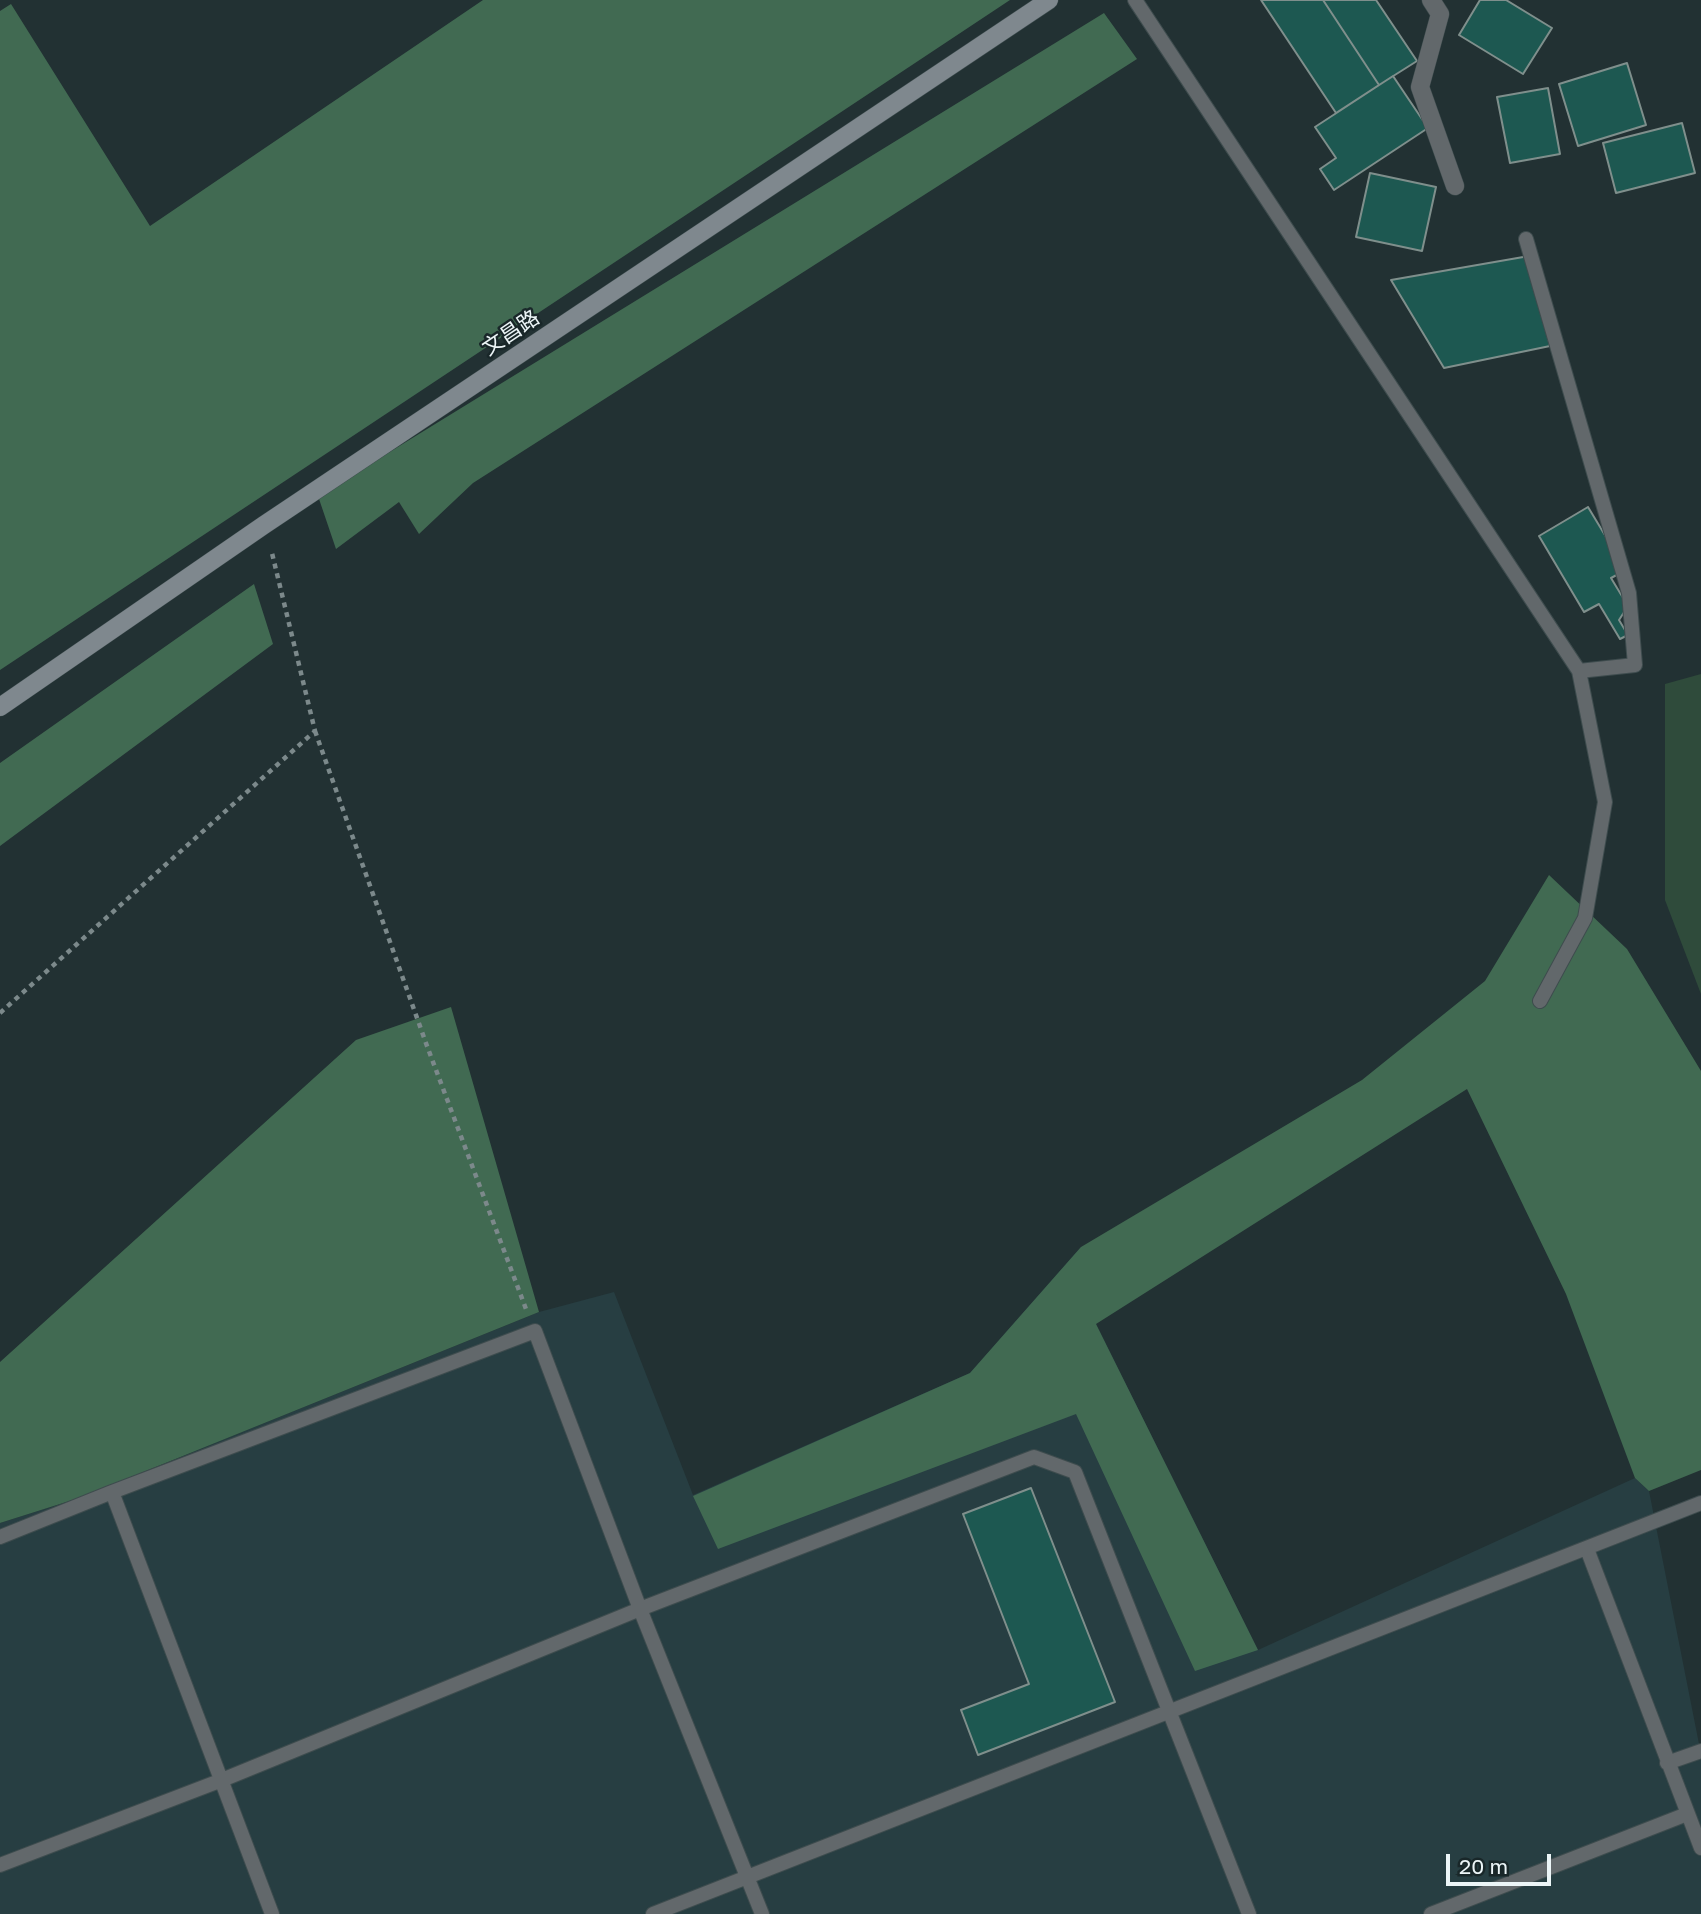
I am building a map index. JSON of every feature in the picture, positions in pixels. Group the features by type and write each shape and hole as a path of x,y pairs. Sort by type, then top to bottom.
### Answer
{"main road":[{"name":"文昌路","path":"0,707 264,525 1049,0"}],"street":[{"path":"1431,0 1440,14 1420,87 1455,186"}],"lane":[{"path":"1135,0 1579,671 1605,802 1585,918 1540,1001"},
{"path":"1526,239 1629,593 1635,665 1579,671"},
{"path":"0,1537 535,1331 640,1609 762,1914"},
{"path":"0,1866 222,1780 640,1609 1034,1457 1075,1472 1250,1914"},
{"path":"113,1492 272,1914"},
{"path":"653,1914 1701,1503"},
{"path":"1587,1549 1701,1848"},
{"path":"1667,1763 1701,1751"},
{"path":"1432,1914 1687,1814"}],"path":[{"path":"264,525 279,573 315,731 427,1046 535,1331"},
{"path":"0,1013 315,731"}],"shaded area":[{"path":"1081,1247 1096,1324 1258,1650 1635,1478 1649,1491 1701,1754 1701,1914 0,1914 0,1523 79,1498 539,1312 614,1292 693,1495 970,1373"}],"green space":[{"path":"483,0 1010,0 0,670 0,11 11,4 150,226"},
{"path":"1104,13 1137,59 473,483 419,534 399,502 336,549 318,496"},
{"path":"254,584 273,644 0,846 0,763"},
{"path":"1701,674 1701,994 1665,900 1665,684"},
{"path":"1549,875 1627,949 1701,1071 1701,1470 1649,1491 1635,1478 1566,1294 1467,1089 1096,1324 1258,1650 1195,1671 1076,1414 718,1549 693,1496 970,1373 1081,1247 1362,1080 1485,981"},
{"path":"451,1007 539,1312 79,1498 0,1523 0,1362 356,1040"}],"building":[{"path":"1261,0 1323,0 1379,85 1336,113"},
{"path":"1323,0 1376,0 1417,61 1379,85"},
{"path":"1480,0 1506,0 1552,28 1523,74 1459,35"},
{"path":"1627,63 1646,125 1578,146 1559,84"},
{"path":"1393,76 1428,128 1334,190 1320,169 1336,158 1315,127"},
{"path":"1548,88 1560,154 1510,163 1497,97"},
{"path":"1682,123 1695,173 1616,193 1603,143"},
{"path":"1370,173 1436,187 1422,251 1356,237"},
{"path":"1529,256 1550,346 1444,368 1391,280"},
{"path":"1588,507 1626,570 1611,578 1628,606 1619,620 1628,635 1620,639 1599,604 1584,612 1539,536"},
{"path":"1031,1488 1115,1702 978,1755 961,1710 1029,1684 963,1514"}]}
